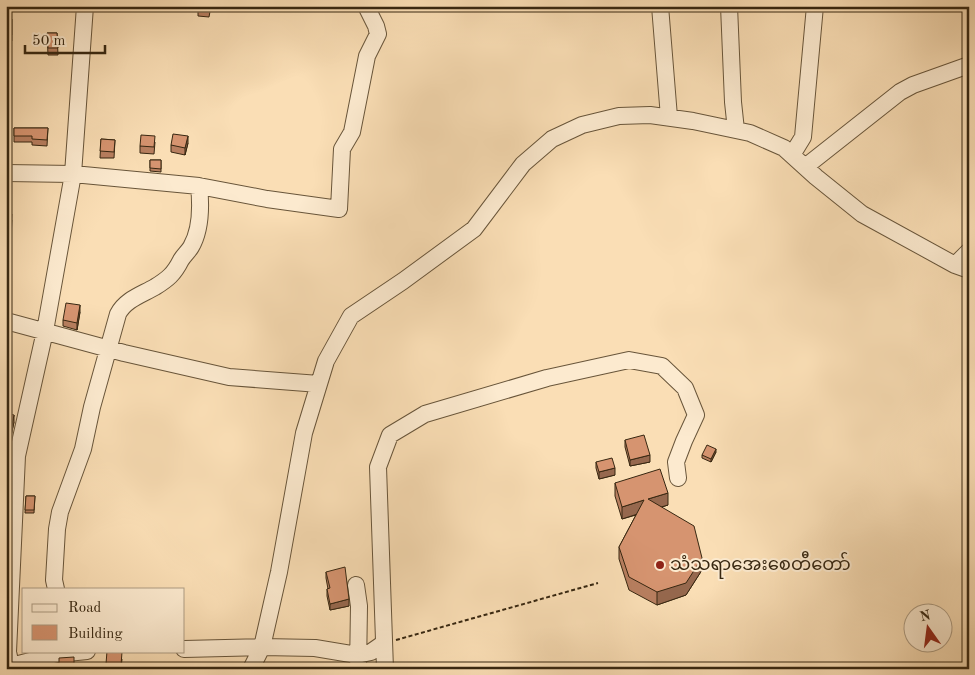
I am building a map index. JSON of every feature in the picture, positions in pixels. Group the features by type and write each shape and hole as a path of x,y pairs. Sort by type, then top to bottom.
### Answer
{"street":[{"path":"78,652 56,654 10,666 8,652 10,518 17,456 45,331 73,174 85,6"},
{"path":"6,173 73,174 199,186 266,199 339,209 342,149 352,132 367,56 378,34 366,6"},
{"path":"660,6 669,118"},
{"path":"729,6 732,102 736,130"},
{"path":"792,155 802,137 815,6"},
{"path":"805,167 900,92 913,85 969,64"},
{"path":"251,669 262,647 279,572 304,433 326,361 351,316 474,229 523,164 552,139 582,126 618,116 650,115 750,133 784,148 862,214 962,267 969,251"},
{"path":"56,588 54,580 60,512 83,449 118,314 122,305 167,279 177,270 191,247 196,233 201,200 199,186"},
{"path":"6,321 109,349 229,377 319,384"},
{"path":"385,669 378,467 390,435 425,414 547,378 629,360 662,366 685,388 696,415 676,462 678,478"},
{"path":"356,585 359,606 358,662"},
{"path":"358,662 384,643"},
{"path":"185,648 315,648 358,662"}],"path":[{"path":"384,643 598,583"}],"building":[{"path":"198,6 210,6 209,11 198,9"},
{"path":"6,19 12,19 12,35 6,35"},
{"path":"47,33 57,33 58,48 48,48"},
{"path":"14,128 48,128 47,140 32,139 32,136 14,136"},
{"path":"173,134 188,136 185,148 171,145"},
{"path":"141,135 155,136 154,147 140,146"},
{"path":"101,139 115,140 114,152 100,151"},
{"path":"150,160 161,160 161,169 150,168"},
{"path":"6,213 12,214 11,230 6,229"},
{"path":"66,303 80,305 77,323 63,320"},
{"path":"6,413 14,415 11,429 6,428"},
{"path":"644,435 650,455 630,460 625,440"},
{"path":"707,445 716,449 711,459 702,455"},
{"path":"612,458 615,468 599,472 596,462"},
{"name":"သံသရာအေးစေတီတော်","path":"660,469 668,493 648,499 694,526 702,558 686,583 657,592 629,577 619,547 644,500 622,507 615,483"},
{"path":"26,496 35,496 34,510 25,510"},
{"path":"345,567 349,599 330,604 327,589 330,588 326,572"},
{"path":"107,652 122,652 121,665 106,664"},
{"path":"74,657 74,669 59,669 59,658"}],"place":[{"name":"သံသရာအေးစေတီတော်","path":"660,565"}]}
